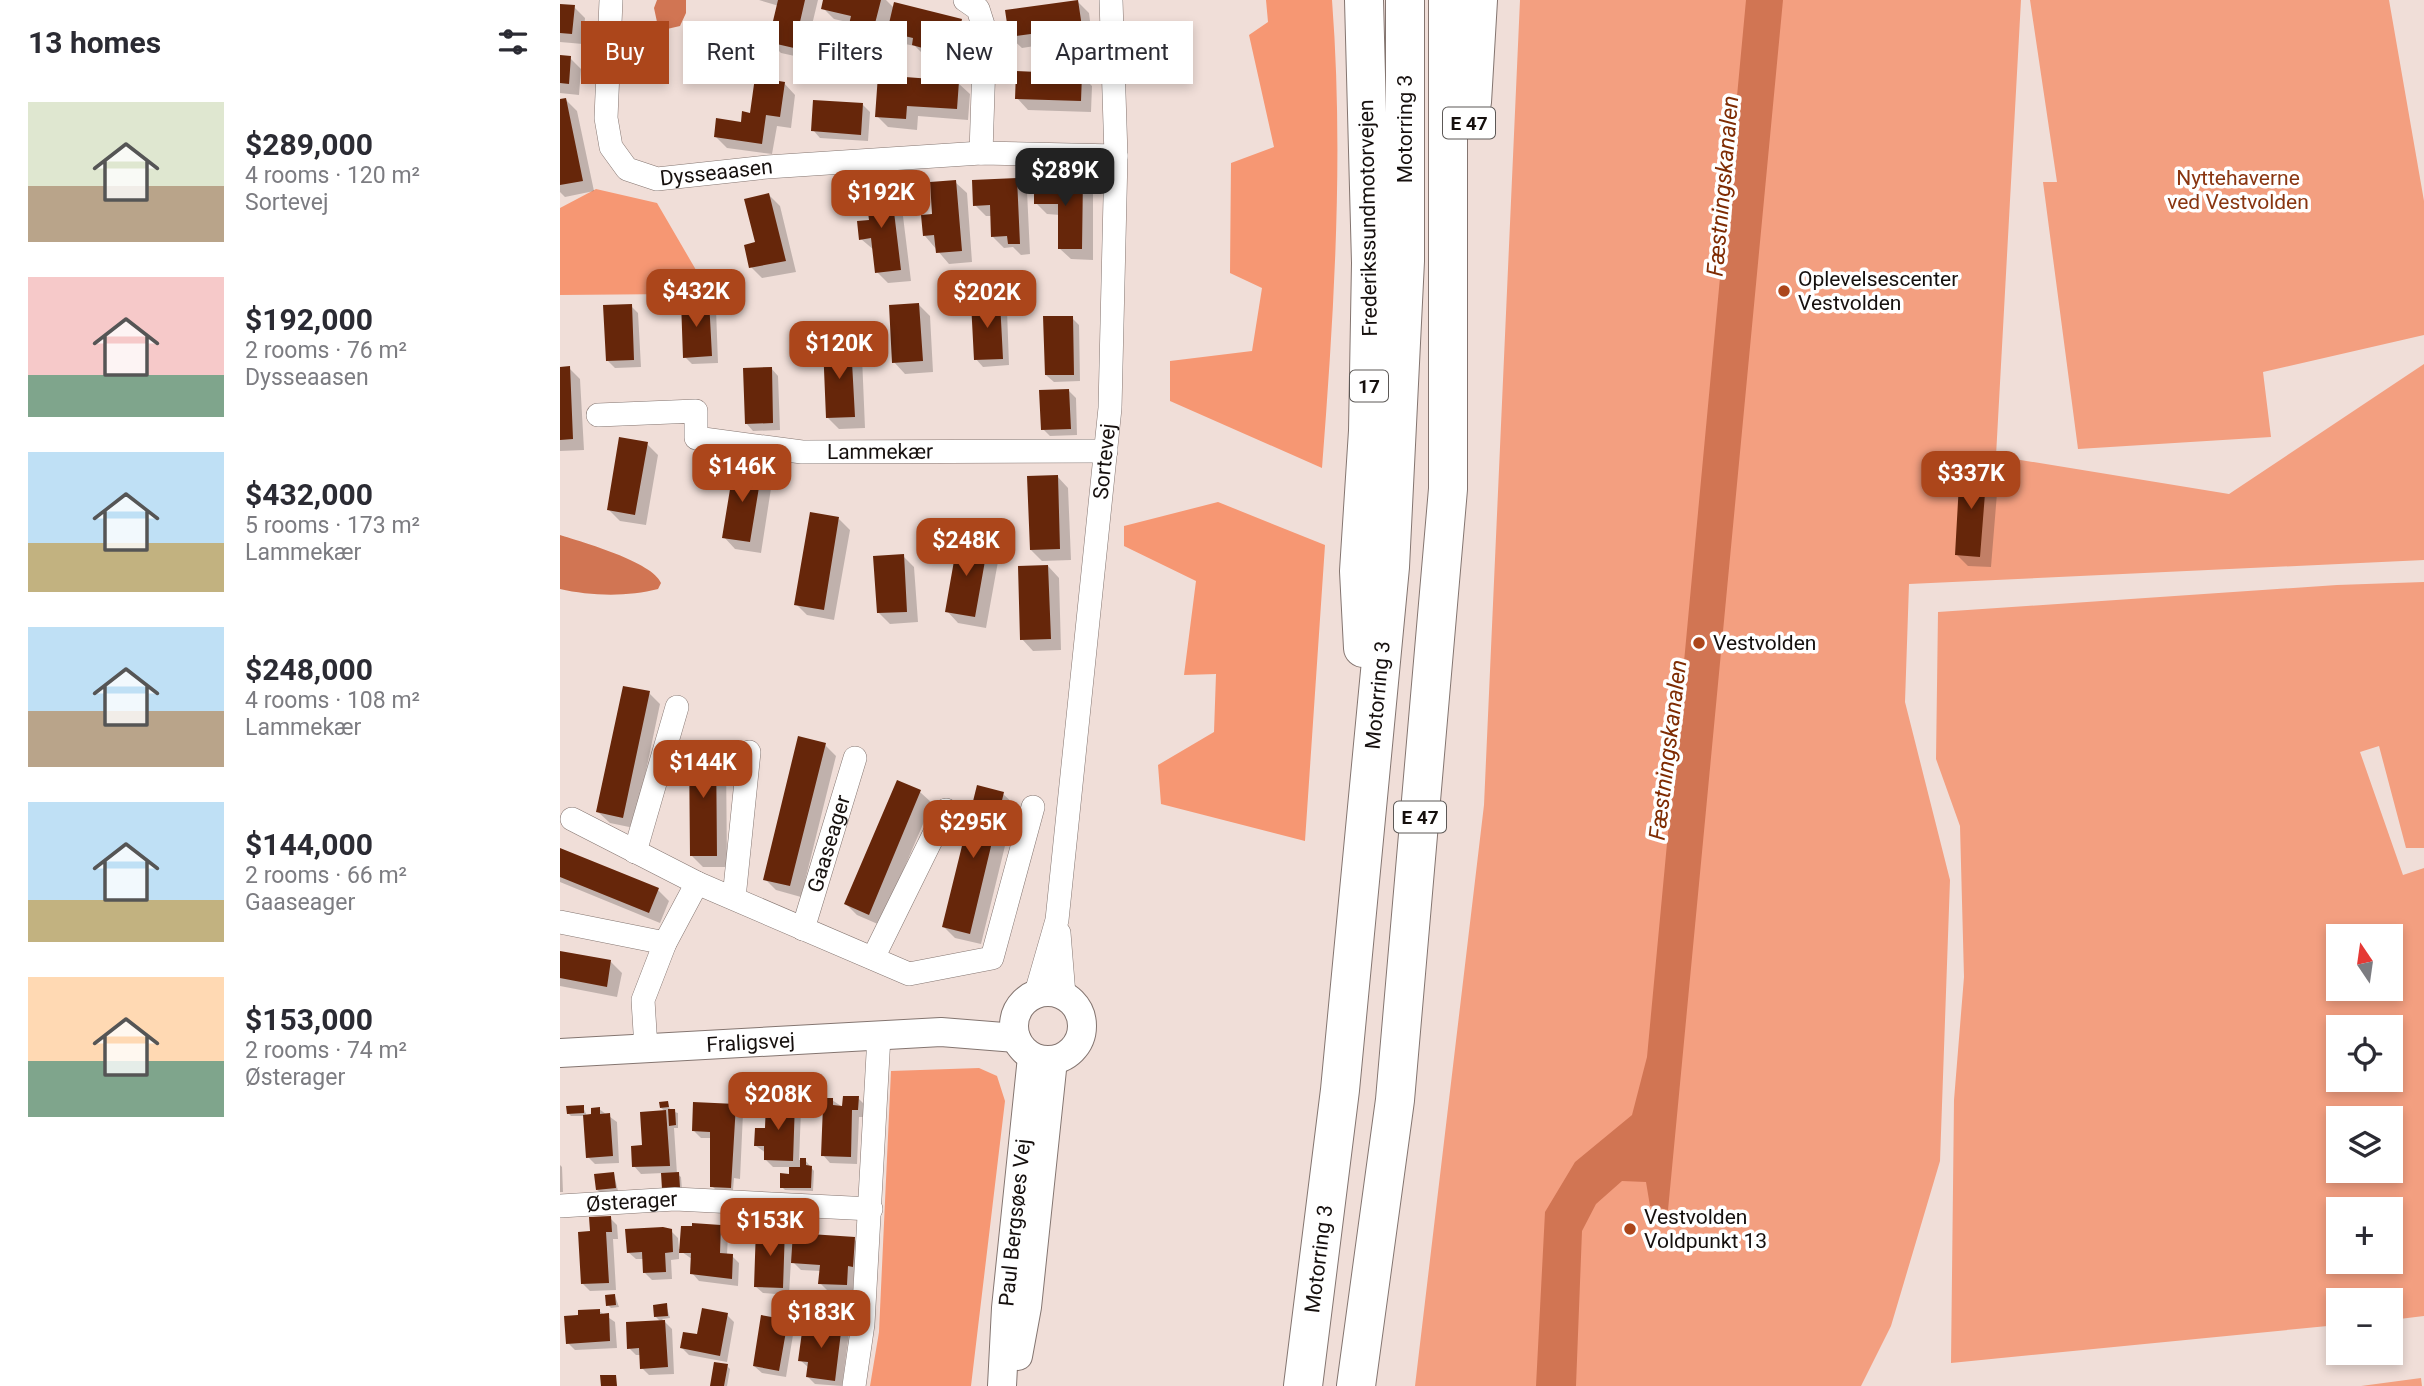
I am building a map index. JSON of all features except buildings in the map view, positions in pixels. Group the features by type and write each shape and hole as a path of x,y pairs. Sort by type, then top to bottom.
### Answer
{"highway":[{"name":"Frederikssundmotorvejen","path":"1364,0 1371,263 1368,431 1359,571 1371,771"},
{"name":"Motorring 3","path":"1303,1386 1340,1090 1390,567 1404,275 1405,0"},
{"path":"1448,0 1451,246"},
{"name":"E 47","path":"1356,1386 1395,1100 1448,489 1451,246 1473,96 1478,0"}],"street":[{"name":"Dysseaasen","path":"611,0 606,118 611,147 627,169 657,179 767,167 981,153 1116,156"},
{"path":"965,0 978,9 985,31 981,153"},
{"name":"Sortevej","path":"1036,1026 1057,920 1110,408 1116,156 1111,0"},
{"name":"Lammekær","path":"598,415 696,411 696,438 802,452 1106,451"},
{"path":"635,852 677,706"},
{"path":"734,898 749,752"},
{"name":"Gaaseager","path":"803,929 855,758"},
{"path":"572,819 697,883 909,974 992,958 1033,807"},
{"path":"873,958 946,810"},
{"path":"646,1048 643,1000 665,943 697,883"},
{"path":"560,922 665,943"},
{"name":"Fraligsvej","path":"560,1053 1036,1026"},
{"name":"Paul Bergsøes Vej","path":"1002,1386 1006,1308 1036,1026"},
{"name":"Paul Bergsøes Vej","path":"1012,1386 1027,1307 1036,1026"},
{"path":"854,1386 863,1324 879,1036"},
{"name":"Østerager","path":"560,1206 675,1199 871,1209"}],"green space":[{"name":"Vestvolden","path":"1520,0 2021,0 1996,456 2229,494 2424,364 2424,560 1909,584 1905,702 1950,880 1940,1161 1891,1326 1861,1386 1415,1386 1484,805"},
{"name":"Nyttehaverne ved Vestvolden","path":"2030,0 2389,0 2424,201 2424,335 2263,372 2271,437 2078,449 2043,182 2057,182"},
{"path":"2424,582 2424,848 2406,848 2379,746 2360,752 2403,875 2424,868 2424,1316 2403,1319 2403,1288 2326,1288 2326,1326 1951,1363 1954,1100 1964,977 1960,826 1936,759 1938,612 2337,585"},
{"path":"2421,1378 2422,1386 2361,1386"}],"shaded area":[{"path":"657,0 686,0 686,13 680,26 669,29 669,21 657,21 654,8"},
{"path":"1266,0 1332,0 1336,58 1336,234 1322,468 1170,401 1170,361 1252,351 1262,288 1230,273 1231,163 1274,147 1249,35 1268,22"},
{"path":"1746,0 1783,0 1668,1210 1650,1206 1646,1182 1622,1181 1596,1204 1582,1231 1576,1386 1536,1386 1545,1212 1575,1162 1632,1115 1647,1057"},
{"path":"596,189 657,203 696,270 674,294 560,295 560,208"},
{"path":"1218,502 1325,545 1305,841 1161,804 1158,765 1214,732 1216,674 1184,675 1196,581 1124,546 1124,526"},
{"path":"560,535 631,560 655,575 661,583 658,589 609,595 560,589"},
{"path":"979,1068 997,1076 1005,1101 971,1386 870,1386 879,1332 891,1071"}],"place":[{"name":"Oplevelsescenter Vestvolden","path":"1784,291"},
{"name":"Vestvolden","path":"1699,643"},
{"name":"Vestvolden Voldpunkt 13","path":"1630,1229"}],"water label":[{"name":"Fæstningskanalen","path":"1723,186"},
{"name":"Fæstningskanalen","path":"1668,750"}]}
